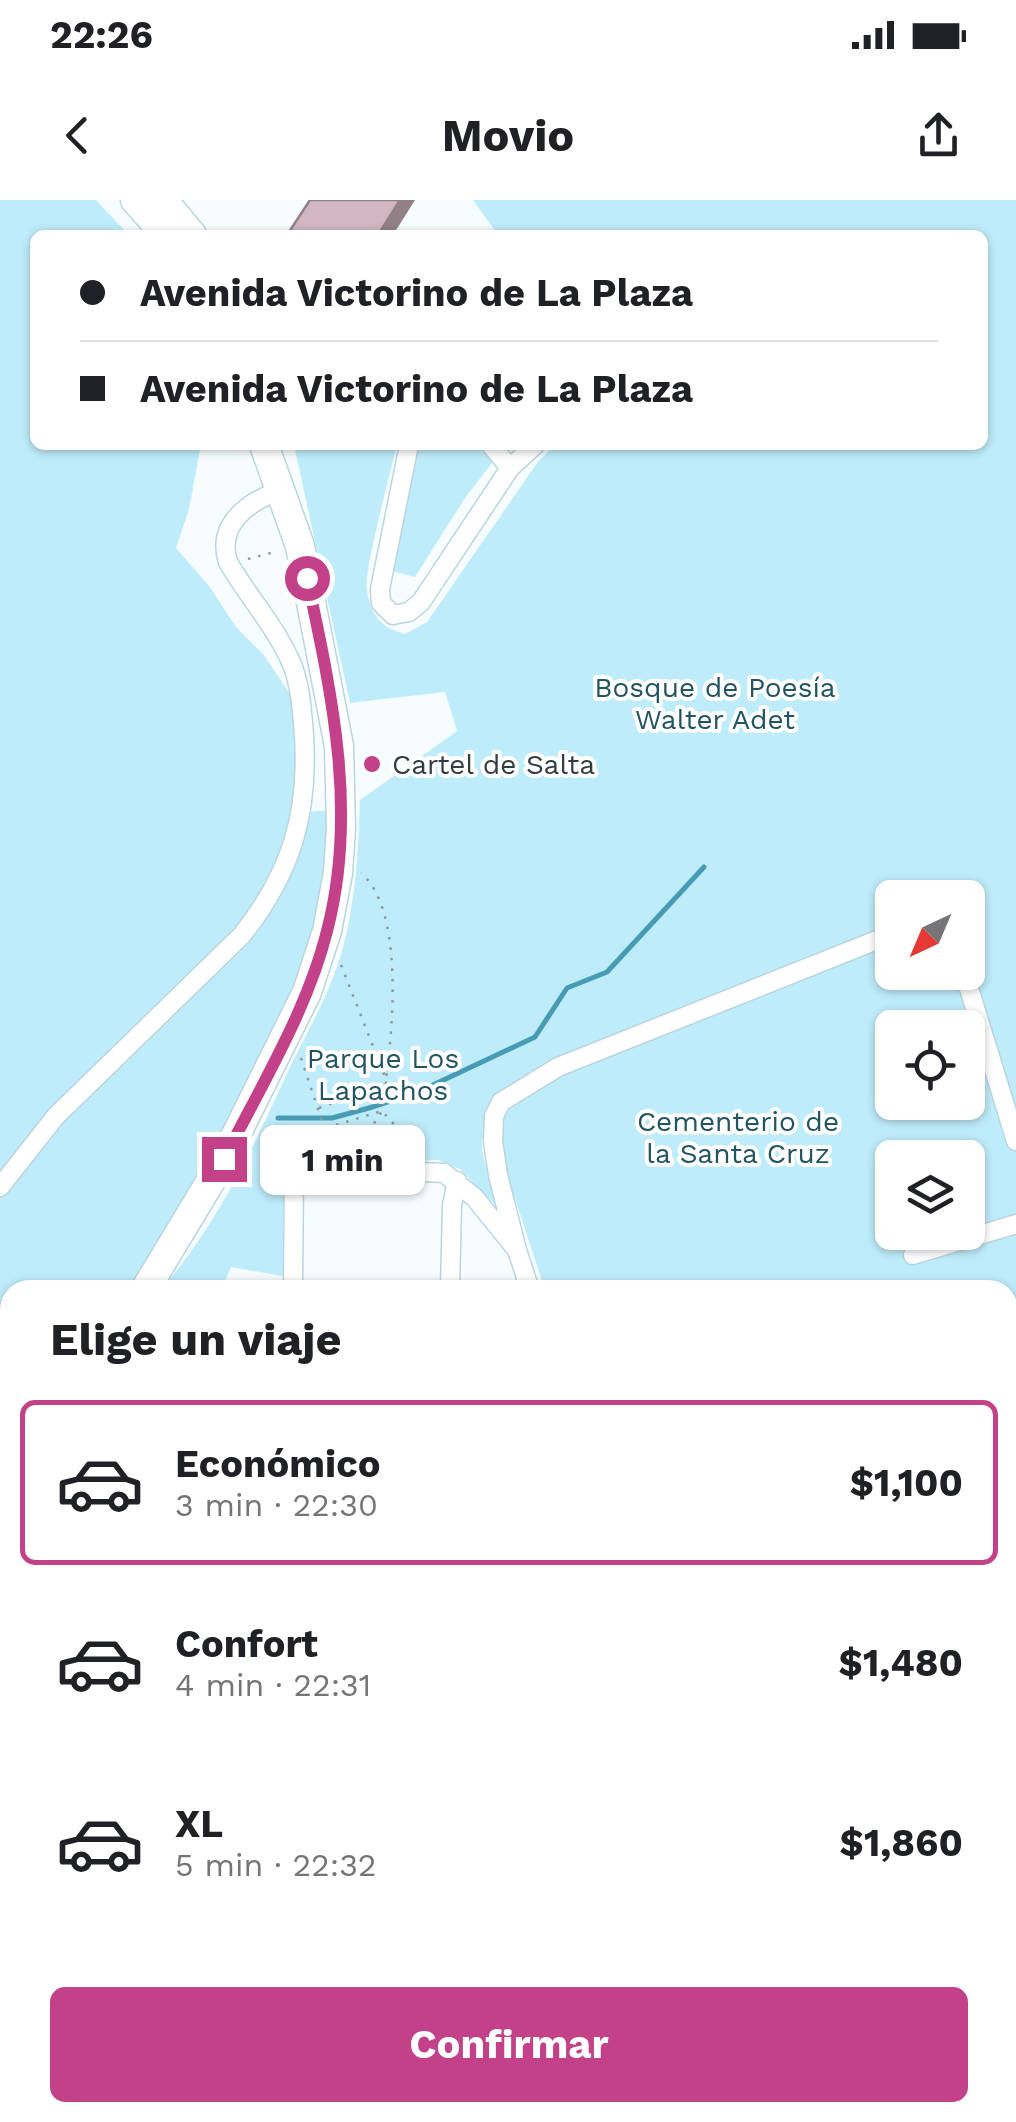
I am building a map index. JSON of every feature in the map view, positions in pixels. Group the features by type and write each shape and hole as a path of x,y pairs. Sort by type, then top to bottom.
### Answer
{"highway":[{"path":"135,200 162,230"},
{"path":"163,200 188,230"},
{"path":"151,1280 224,1159 307,992 327,931 339,854 339,746 300,546 266,450"},
{"path":"278,450 282,490"}],"street":[{"path":"408,450 380,589 380,603 392,615 409,612 420,602 510,468 530,450"},
{"path":"496,450 510,468"},
{"path":"0,1187 56,1116 242,935 263,908 295,841 304,802 306,764 298,685 284,649 228,562 224,548 232,524 258,499 282,490"},
{"path":"527,1280 498,1176 494,1116 501,1102 558,1067 875,941"},
{"path":"970,990 1016,1141"},
{"path":"293,1280 294,1166 434,1170 474,1197 517,1250"},
{"path":"450,1280 456,1182"},
{"path":"913,1255 1016,1224"}],"path":[{"path":"228,562 275,554"},
{"path":"336,1168 382,1110 394,990 384,913 368,879 339,854"},
{"path":"342,966 386,1079"},
{"path":"300,1054 336,1168"},
{"path":"318,1108 364,1092 386,1079"},
{"path":"324,1129 382,1110"},
{"path":"382,1110 434,1170"}],"green space":[{"path":"0,200 96,200 124,230 30,230 30,450 200,450 189,509 176,548 209,586 236,627 264,655 295,702 305,812 330,810 325,867 307,958 288,1008 187,1210 138,1280 0,1280"},
{"name":"Bosque de Poesía Walter Adet","path":"473,200 1016,200 1016,1280 542,1280 500,1153 482,1138 495,1205 460,1169 438,1160 290,1163 287,1277 231,1267 225,1280 168,1280 200,1239 234,1183 329,987 351,911 360,800 457,731 445,692 350,703 295,450 396,450 373,543 367,591 379,620 390,628 405,634 427,622 549,450 988,450 988,230 494,230"},
{"path":"416,450 485,450 492,463 415,577 391,571"}],"building":[{"path":"310,200 400,200 381,230 290,230"}],"waterway":[{"path":"278,1118 332,1118 369,1108 418,1092 535,1037 567,988 607,972 704,867"}],"place":[{"name":"Cartel de Salta","path":"372,764"}],"route":[{"path":"224,1159 307,992 327,931 338,873 339,746 307,578"}],"park label":[{"name":"Parque Los Lapachos","path":"383,1074"},
{"name":"Cementerio de la Santa Cruz","path":"738,1137"}]}
